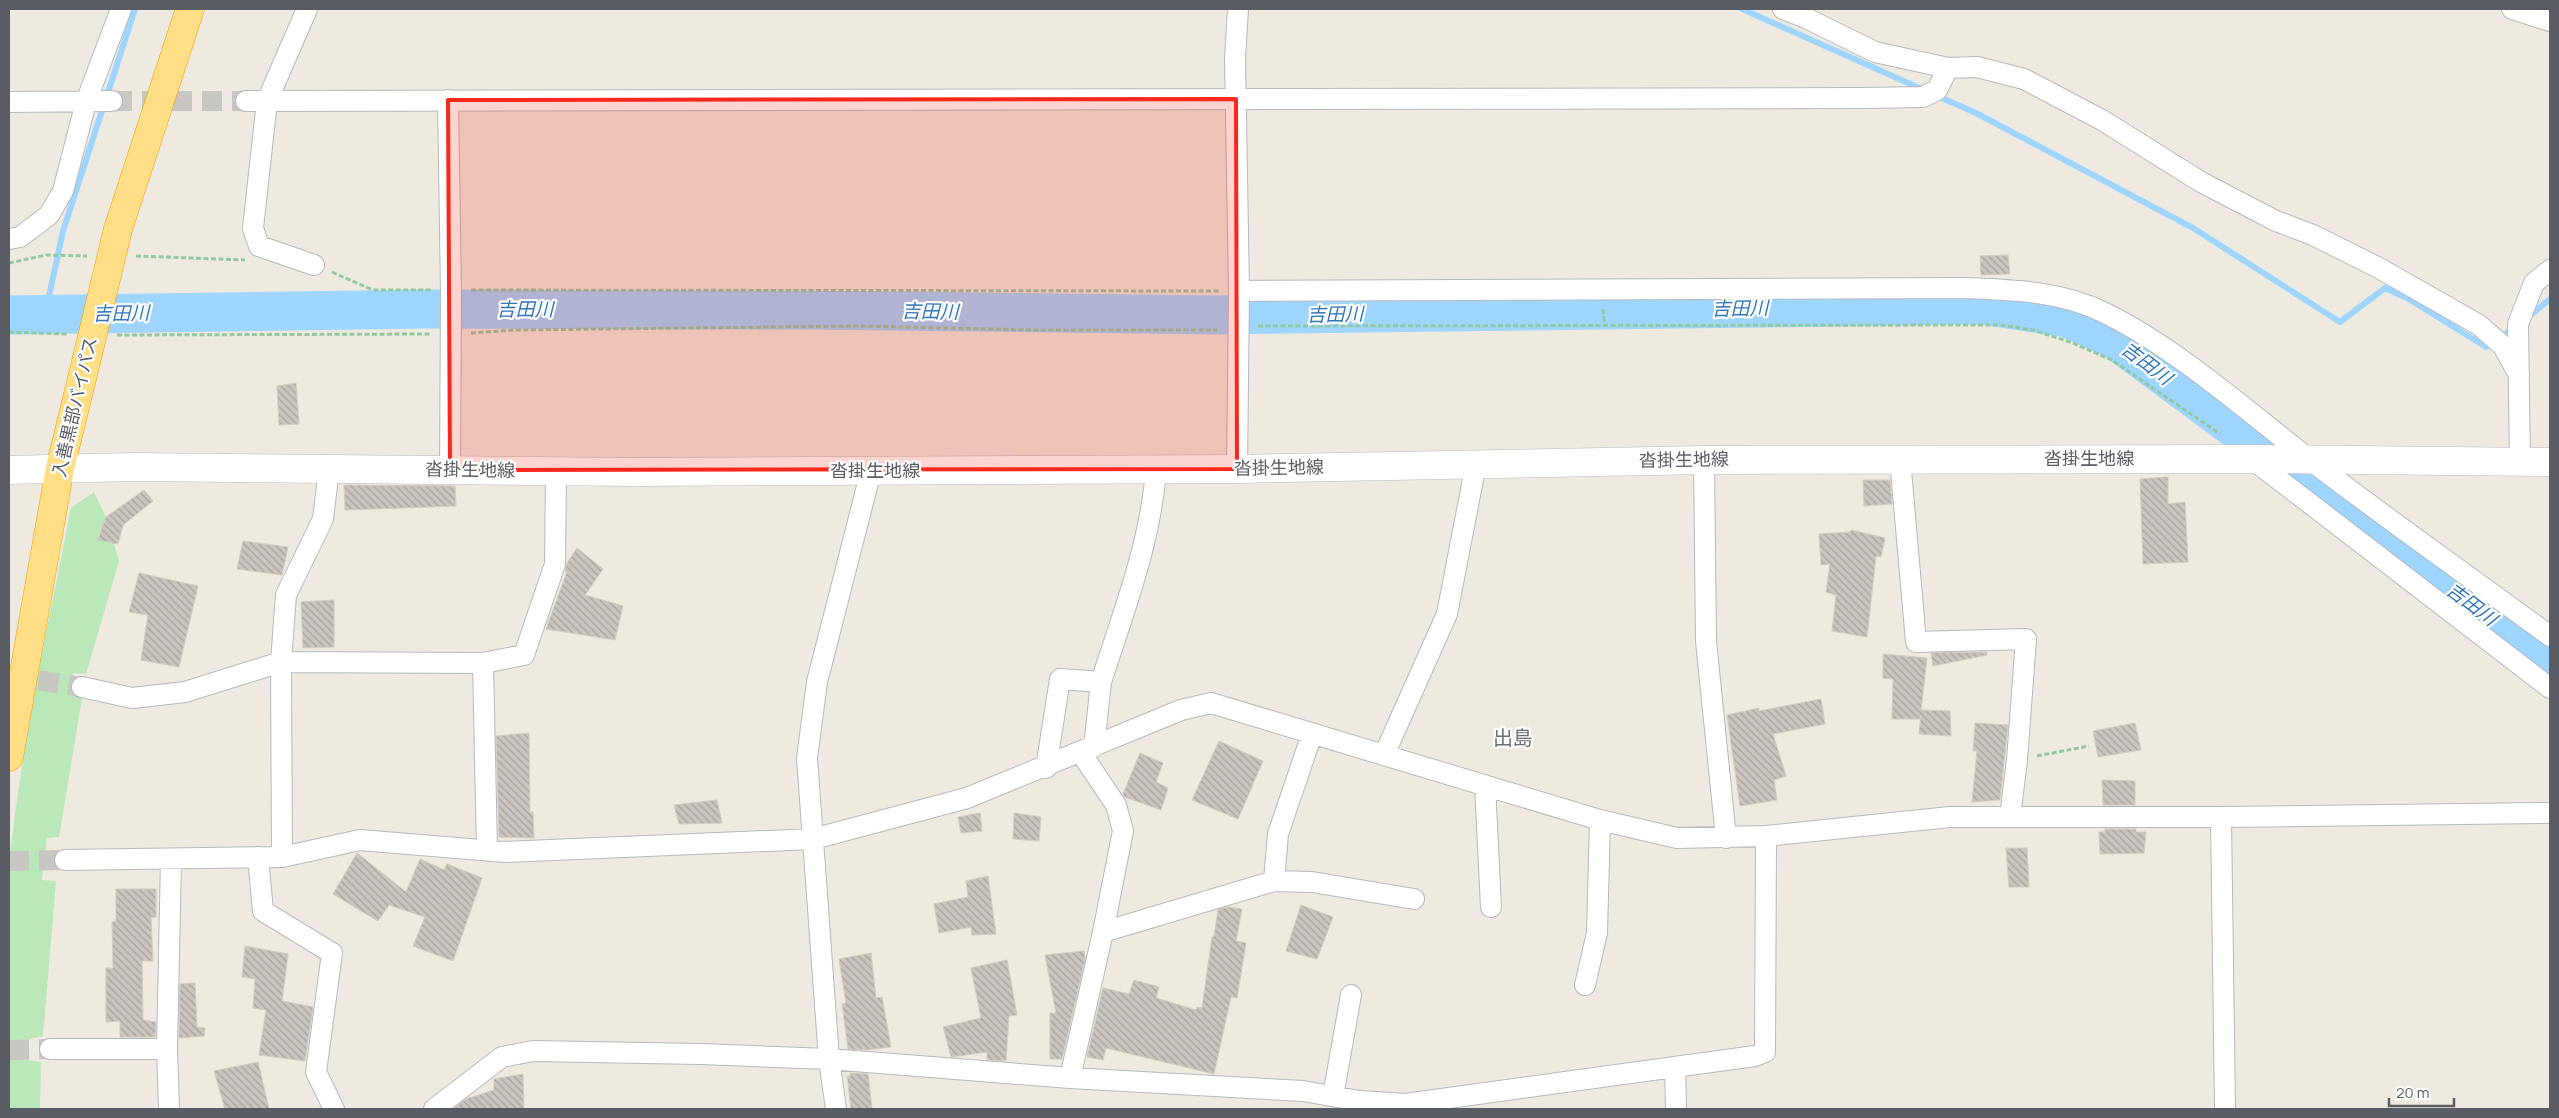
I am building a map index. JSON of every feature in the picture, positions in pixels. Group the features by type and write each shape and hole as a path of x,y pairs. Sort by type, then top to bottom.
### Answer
{"highway":[{"name":"入善黒部バイパス","path":"9,756 60,468 118,229 190,9"}],"main road":[{"name":"沓掛生地線","path":"9,470 60,468 556,471 1237,469 1704,460 1900,459 2253,459 2550,462"}],"street":[{"path":"9,239 20,237 49,214 63,191 86,102 121,9"},
{"path":"307,9 267,100 253,228 259,246 314,264"},
{"path":"1237,469 1239,292 1235,58 1238,9"},
{"path":"1783,9 1806,18 1875,52 1948,68 1977,68 2024,79 2102,120 2200,182 2276,221 2313,235 2379,268 2479,324 2503,346 2519,375"},
{"path":"2512,9 2550,21"},
{"path":"246,100 804,102 1923,97 1937,90 1948,68"},
{"path":"448,100 451,291 450,470"},
{"path":"9,102 112,102"},
{"path":"2520,462 2518,324 2534,283 2550,270"},
{"path":"1239,292 1966,288 2020,290 2065,297 2103,312 2214,384 2310,460 2550,636"},
{"path":"1900,459 1916,642 2026,639 2017,760 2010,817"},
{"path":"2253,459 2550,688"},
{"path":"1704,460 1706,641 1726,838"},
{"path":"1384,755 1447,614 1476,464"},
{"path":"282,857 281,662 286,595 324,519 329,469"},
{"path":"1070,1078 1104,932 1123,831 1116,805 1087,750 1101,682 1139,562 1155,491 1156,469"},
{"path":"82,687 132,698 185,692 281,662 483,663 524,655 555,564 556,471"},
{"path":"836,1109 829,1059 807,758 817,682 871,471"},
{"path":"483,663 487,850"},
{"path":"1046,768 1060,679 1101,682"},
{"path":"65,860 282,857 360,840 505,852 813,839 967,798 1046,768 1181,710 1212,703 1600,820 1677,838 1766,836 1950,817 2222,817 2550,813"},
{"path":"1274,881 1278,834 1312,734"},
{"path":"1485,785 1491,907"},
{"path":"2222,817 2224,1109"},
{"path":"1585,985 1597,932 1600,820"},
{"path":"434,1109 502,1057 533,1051 701,1054 829,1059 1070,1078 1303,1091 1406,1104 1755,1056 1765,1052 1766,836"},
{"path":"258,857 262,911 332,953 316,1072 334,1109"},
{"path":"169,1109 167,1049 171,860"},
{"path":"1104,932 1274,881 1312,882 1414,899"},
{"path":"1333,1096 1351,995"},
{"path":"50,1049 167,1049"},
{"path":"1675,1067 1676,1109"}],"path":[{"path":"9,263 46,255 96,256"},
{"path":"126,256 255,260"},
{"path":"314,264 373,290 1239,292"},
{"path":"107,335 391,333 450,335 515,330 859,326 1032,330 1238,330 1252,326 2001,325 2033,330 2073,343 2112,360 2223,436"},
{"path":"9,332 70,334"},
{"path":"2017,760 2089,746"}],"highlighted area":[{"path":"1236,99 1237,469 450,470 448,100"}],"green space":[{"path":"94,492 106,517 119,561 86,674 73,673 68,694 82,698 59,837 47,838 42,880 56,881 43,1036 29,1039 28,1060 41,1062 40,1109 9,1109 9,866 14,821 36,686 71,508"}],"building":[{"path":"2008,255 2010,274 1981,275 1980,256"},
{"path":"296,383 299,424 279,425 277,386"},
{"path":"2168,477 2168,504 2185,502 2188,562 2143,564 2140,479"},
{"path":"1863,480 1890,480 1892,504 1864,506"},
{"path":"344,485 455,486 456,506 345,510"},
{"path":"144,490 153,501 123,525 118,544 98,540 106,517"},
{"path":"1851,530 1885,538 1881,557 1876,556 1867,637 1832,631 1836,595 1826,592 1830,564 1821,565 1819,534 1850,532"},
{"path":"243,541 288,547 282,575 237,569"},
{"path":"577,548 603,569 585,595 623,606 615,640 546,629 567,572 565,571 567,563"},
{"path":"139,573 198,586 179,667 141,660 148,615 129,612"},
{"path":"334,600 334,647 303,648 301,602"},
{"path":"1987,652 1987,655 1933,666 1931,653"},
{"path":"1883,654 1927,658 1921,710 1950,711 1951,736 1919,734 1921,715 1920,719 1892,719 1893,679 1883,678"},
{"path":"1821,699 1825,724 1773,734 1786,776 1774,780 1777,800 1740,806 1727,715 1759,708 1759,711"},
{"path":"1975,723 2008,725 2000,800 1972,802 1977,751 1973,751"},
{"path":"2135,723 2141,750 2098,757 2093,731"},
{"path":"529,733 530,812 533,812 534,838 499,837 496,736"},
{"path":"1219,741 1263,761 1238,819 1192,800"},
{"path":"1140,753 1163,763 1156,782 1168,788 1161,810 1125,797 1123,794"},
{"path":"2102,780 2135,781 2135,805 2103,805"},
{"path":"717,800 722,823 679,824 674,805"},
{"path":"980,813 982,831 961,833 958,817"},
{"path":"1014,813 1041,817 1039,841 1013,839"},
{"path":"2105,829 2136,829 2136,832 2146,832 2144,853 2100,854 2099,832 2105,832"},
{"path":"2006,848 2027,848 2029,887 2009,887"},
{"path":"357,853 406,892 420,859 444,870 447,864 482,878 453,961 413,946 425,917 389,905 378,921 333,894"},
{"path":"988,876 996,934 972,935 971,927 939,933 934,904 968,897 966,881"},
{"path":"116,889 156,889 156,917 151,917 153,961 142,961 143,1020 156,1022 155,1037 120,1037 120,1021 106,1022 106,968 113,968 112,922 116,921"},
{"path":"1301,905 1333,917 1317,959 1286,951"},
{"path":"1227,907 1242,909 1236,941 1246,943 1237,998 1231,997 1214,1074 1106,1048 1103,1060 1087,1057 1103,988 1129,994 1134,980 1159,987 1156,998 1196,1010 1197,1007 1202,1008 1212,937 1214,937 1218,910"},
{"path":"245,946 288,954 282,1001 313,1007 305,1061 259,1055 266,1010 253,1008 255,979 242,977"},
{"path":"1084,951 1085,959 1062,1059 1050,1059 1050,1013 1056,1013 1045,955"},
{"path":"871,953 876,998 882,997 891,1047 867,1050 848,1049 842,1004 846,1003 839,959"},
{"path":"1007,960 1017,1015 1009,1016 1006,1061 987,1060 987,1052 951,1057 943,1027 981,1018 971,968"},
{"path":"195,983 197,1027 205,1028 204,1036 179,1038 180,984"},
{"path":"258,1062 269,1109 225,1109 214,1071"},
{"path":"850,1073 868,1074 872,1109 851,1109 847,1076 851,1076"},
{"path":"523,1074 524,1109 453,1109 466,1099 494,1090 494,1079"}],"waterway":[{"path":"45,315 63,231 135,9"},
{"path":"1742,9 1926,91"},
{"path":"1935,95 1976,113 2193,228 2340,322 2385,288 2409,299 2486,347 2514,328"},
{"path":"2526,319 2550,299"},
{"name":"吉田川","path":"9,315 427,309 809,310 1217,315 1983,305 2067,318 2115,340 2550,662"}],"tunnel":[{"path":"112,101 246,101"},
{"path":"9,676 82,687"},
{"path":"9,861 65,860"},
{"path":"9,1050 50,1049"}],"district":[{"name":"出島","path":"1513,738"}]}
